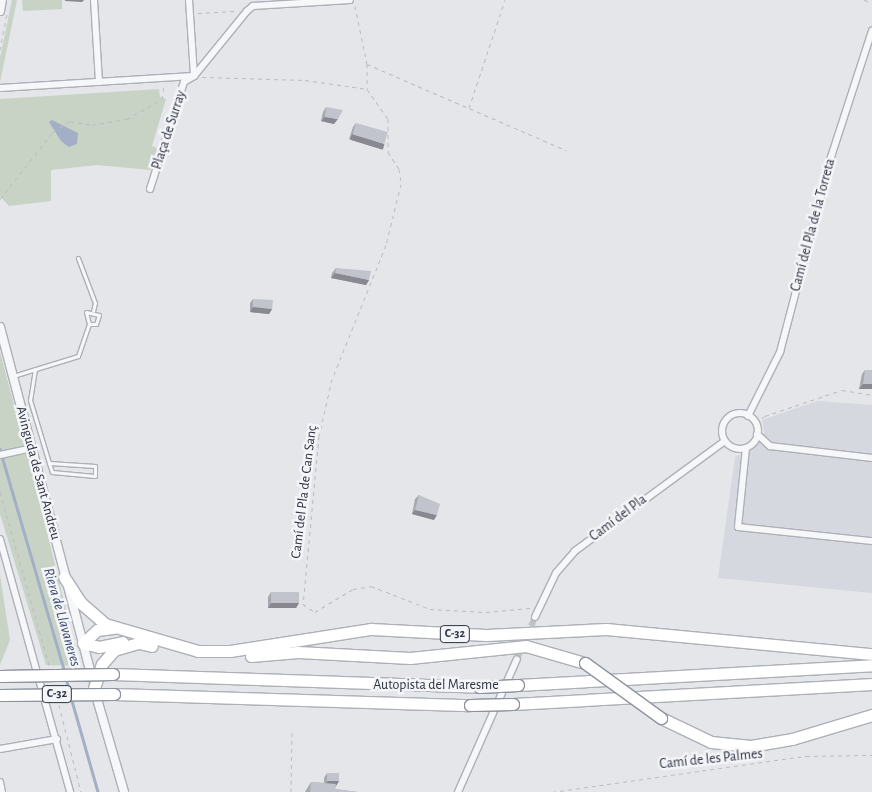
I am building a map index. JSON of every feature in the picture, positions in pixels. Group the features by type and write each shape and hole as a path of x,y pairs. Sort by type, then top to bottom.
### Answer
{"highway":[{"name":"C-32","path":"64,577 89,612 114,628 180,647 215,652 371,628 486,635 606,629 872,654"},
{"path":"83,643 97,630 114,628"},
{"name":"C-32","path":"83,643 98,647 139,643 208,658 298,652 410,658 526,646 585,663 661,718 711,742 751,746 792,739 872,715"},
{"path":"94,688 110,654 139,643"},
{"name":"Autopista del Maresme","path":"0,676 114,674 479,687 872,665"},
{"name":"Autopista del Maresme","path":"0,695 114,694 470,705 872,684"}],"street":[{"path":"0,11 2,0"},
{"path":"94,0 99,82"},
{"path":"0,88 194,76 189,0"},
{"name":"Plaça de Surray","path":"150,188 184,82 194,76 253,6 350,0"},
{"name":"Camí del Pla de la Torreta","path":"748,416 780,352 830,157 872,31"},
{"name":"Avinguda de Sant Andreu","path":"0,327 33,448 64,577 124,792"},
{"path":"746,448 733,448 725,441 722,429 726,420 736,414 748,416 756,423 757,434 770,446 872,458"},
{"path":"757,434 746,448 738,527 872,541"},
{"name":"Camí del Pla","path":"535,617 556,573 575,551 725,441"},
{"path":"0,455 33,448"},
{"path":"0,539 70,792"},
{"path":"458,792 517,659"},
{"path":"0,749 57,740"},
{"path":"0,782 2,792"}],"lane":[{"path":"78,258 95,303 93,311"},
{"path":"12,376 78,356 88,324 86,312 93,311 99,315 98,320 88,324"},
{"path":"35,369 30,400 49,463 52,472 95,476 95,466 49,463"}],"path":[{"path":"194,76 305,80 367,89 367,64 354,0"},
{"path":"469,109 505,0"},
{"path":"864,0 872,2"},
{"path":"0,50 8,8"},
{"path":"195,13 235,11"},
{"path":"367,64 566,150"},
{"path":"0,199 53,132 67,122 92,125 127,119 162,99 164,78"},
{"name":"Camí del Pla de Can Sanç","path":"367,89 388,119 388,152 399,169 401,184 386,245 332,379 318,436 305,608 315,612 353,589 371,586 430,609 486,612 539,608"},
{"path":"756,423 834,392 872,395"},
{"path":"0,492 50,670"},
{"path":"57,697 81,792"},
{"path":"291,792 292,729"},
{"name":"Camí de les Palmes","path":"552,792 806,756 872,755"}],"shaded area":[{"path":"12,0 17,0 0,82 0,58"},
{"path":"22,0 62,0 62,9 23,11"},
{"path":"159,89 160,97 166,99 152,146 157,148 151,170 97,165 51,170 51,201 9,206 0,196 0,99"},
{"path":"0,352 80,666 46,665 0,514"},
{"path":"817,401 872,405 872,593 718,578 735,457 753,448 764,433 762,420"},
{"path":"0,575 10,640 0,665"}],"water":[{"path":"52,120 78,133 77,144 69,147 61,141 49,122"}],"building":[{"path":"326,107 343,110 338,119 325,117"},
{"path":"356,123 388,132 384,144 353,135"},
{"path":"336,268 371,271 369,280 335,273"},
{"path":"253,299 273,300 272,309 253,307"},
{"path":"865,370 872,370 872,384 863,384"},
{"path":"419,495 440,504 437,515 415,510"},
{"path":"271,592 299,592 299,603 271,603"},
{"path":"327,773 339,773 339,781 327,781"},
{"path":"311,782 336,784 335,789 358,792 310,792"}],"waterway":[{"name":"Riera de Llavaneres","path":"0,449 64,670"},
{"name":"Riera de Llavaneres","path":"66,678 70,692"},
{"name":"Riera de Llavaneres","path":"71,697 98,792"}],"tunnel":[{"path":"517,659 535,617"}]}
